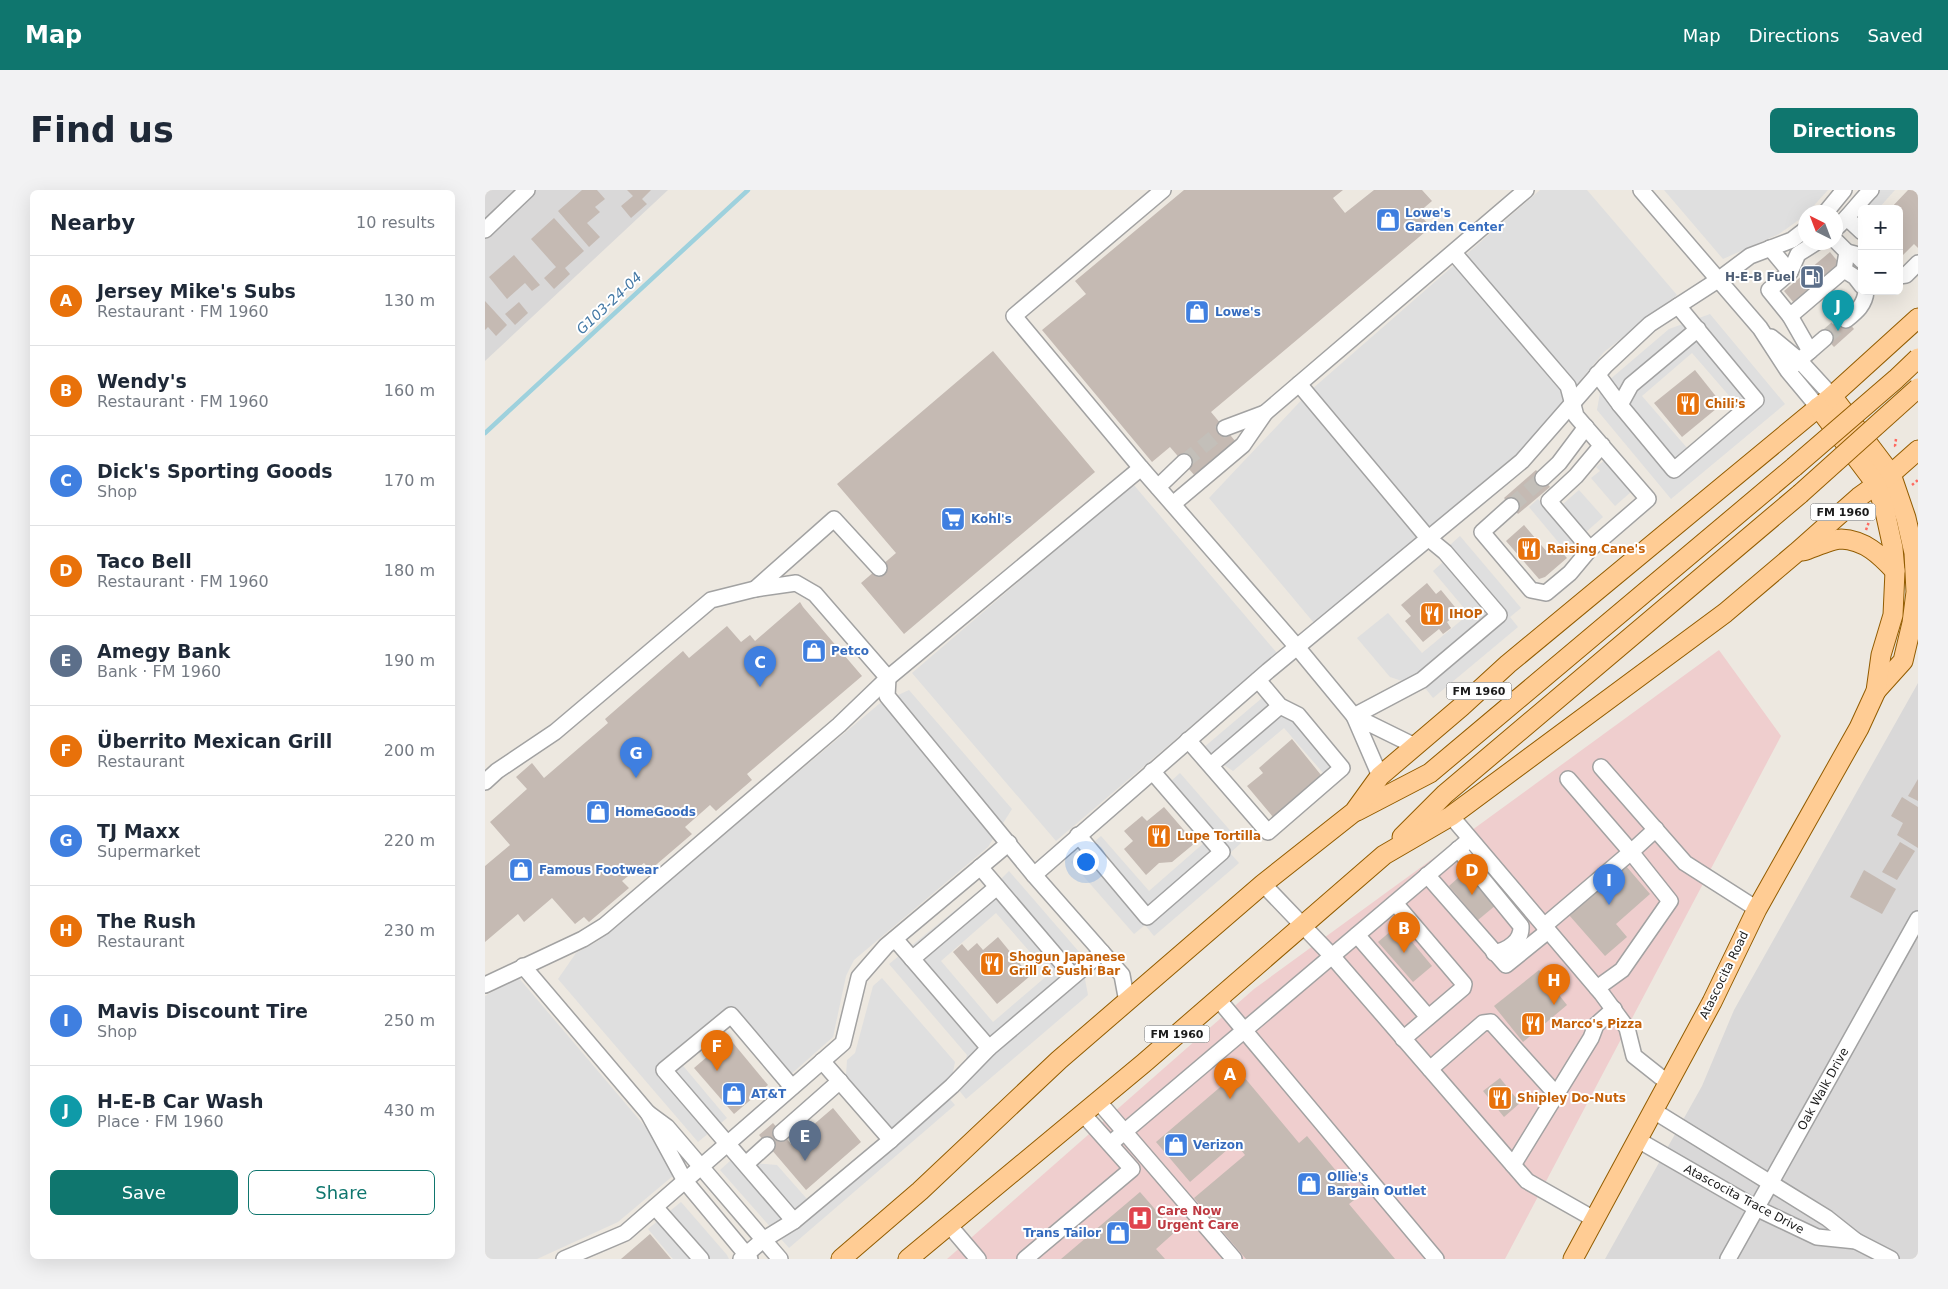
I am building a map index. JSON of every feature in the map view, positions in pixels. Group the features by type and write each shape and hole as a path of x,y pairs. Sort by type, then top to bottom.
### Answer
{"main road":[{"name":"FM 1960","path":"841,1259 920,1191 1059,1060 1263,884 1354,812 1380,776 1461,708 1508,664 1825,402 1918,318"},
{"path":"1354,812 1430,773 1794,467 1918,358"},
{"name":"FM 1960","path":"908,1259 1218,999 1383,855 1445,794 1800,494 1918,388"},
{"name":"Atascocita Road","path":"1825,402 1884,479 1907,518 1917,572 1912,623 1903,661 1875,691"},
{"name":"FM 1960","path":"1383,855 1451,816 1725,613 1859,497 1918,450"},
{"name":"Atascocita Road","path":"1573,1259 1712,1002 1757,909 1859,728 1875,691 1881,655 1893,615 1895,571 1893,548 1884,507 1884,479"},
{"path":"1797,552 1840,539 1863,544 1877,552 1895,571"}],"street":[{"path":"485,230 527,190"},
{"path":"1163,190 1014,316 1141,468 1297,647 1354,716 1380,776"},
{"path":"1173,504 1243,445 1265,413 1527,190"},
{"path":"1641,190 1760,328 1799,360 1825,402"},
{"path":"1832,205 1844,190"},
{"path":"1843,223 1871,190"},
{"path":"1848,218 1858,228"},
{"path":"1034,875 1258,680 1522,461 1597,374 1650,324 1750,256 1792,240 1798,235"},
{"path":"1770,248 1790,272"},
{"path":"1843,248 1858,257"},
{"path":"1799,360 1790,316 1769,290 1790,272 1798,254 1804,250"},
{"path":"1790,316 1844,270 1847,252"},
{"path":"1454,253 1568,386 1576,416 1648,499 1589,550 1570,573 1546,593 1531,590 1482,532 1511,506"},
{"path":"1903,272 1918,262"},
{"path":"1844,270 1858,281"},
{"path":"1847,320 1856,313 1865,300 1866,295"},
{"path":"1597,374 1674,470 1756,400 1678,306"},
{"path":"1620,405 1631,386 1698,329"},
{"path":"1799,360 1825,338"},
{"path":"1299,384 1428,538 1445,552 1499,614 1422,680 1354,716"},
{"path":"1225,428 1265,413"},
{"path":"1543,478 1559,463 1586,427"},
{"path":"1589,550 1549,501 1577,476 1602,445"},
{"path":"1158,487 1183,462"},
{"path":"485,985 583,939 604,926 839,725 887,678 1141,468"},
{"path":"755,588 834,519 879,568"},
{"path":"485,782 497,771 555,732 711,600 755,588 796,583 815,594 887,678 887,696 1034,875 1102,952 1123,975 1150,983"},
{"path":"1188,740 1268,832 1343,768 1298,715 1280,706 1258,680"},
{"path":"1211,765 1280,706"},
{"path":"1354,716 1415,746"},
{"path":"1601,767 1685,863 1757,909"},
{"path":"1078,836 1147,917 1222,852 1153,771"},
{"path":"1568,779 1631,852 1670,901 1622,970 1597,988"},
{"path":"1451,816 1464,844 1521,926 1521,933 1518,939 1499,958"},
{"path":"1427,875 1499,958 1508,965 1546,928 1656,829"},
{"path":"564,1259 625,1233 843,1043 859,977 895,939 1009,843"},
{"path":"1110,1144 1464,844"},
{"path":"1464,844 1546,928 1614,1009 1627,1028 1635,1056 1668,1083"},
{"path":"980,867 1073,976"},
{"path":"1263,884 1332,956 1527,1181 1594,1219"},
{"path":"912,960 997,887"},
{"path":"1395,903 1463,984 1463,988 1403,1039"},
{"name":"Oak Walk Drive","path":"1727,1259 1771,1184 1918,919"},
{"path":"1357,935 1429,1017"},
{"path":"895,939 989,1048"},
{"path":"523,966 648,1113 685,1181 746,1258 763,1240 794,1221 891,1140 952,1086 989,1048 1102,952"},
{"path":"1123,975 1127,1002"},
{"path":"1218,999 1436,1259"},
{"path":"1513,1165 1591,1038 1596,1025 1614,1009"},
{"path":"792,1087 731,1015 664,1070 794,1221"},
{"path":"1429,1069 1483,1023 1491,1022 1556,1094"},
{"path":"823,1061 891,1140"},
{"path":"781,1133 840,1081"},
{"path":"1098,1101 1234,1259"},
{"name":"Atascocita Trace Drive","path":"1654,1111 1827,1218 1856,1241 1891,1259"},
{"path":"648,1113 667,1127 780,1259"},
{"path":"1025,1259 1132,1169 1083,1114"},
{"name":"Atascocita Trace Drive","path":"1638,1140 1756,1208 1817,1237 1856,1241"},
{"path":"746,1164 767,1145"},
{"path":"655,1207 701,1259"},
{"path":"949,1225 978,1259"}],"path":[{"path":"1911,486 1917,480 1914,475"},
{"path":"1865,536 1871,517"}],"shaded area":[{"path":"485,190 668,190 485,361"},
{"path":"1540,190 1587,190 1677,295 1604,352 1526,446 1314,623 1209,498 1311,390"},
{"path":"1664,190 1828,190 1814,205 1798,205 1798,221 1779,234 1723,259"},
{"path":"1878,190 1895,190 1882,205 1865,205"},
{"path":"1710,314 1785,404 1671,499 1597,410 1601,387 1669,329","holes":["1692,353 1738,406 1688,449 1642,396"]},
{"path":"1605,460 1632,491 1615,506 1591,478 1600,471 1596,467"},
{"path":"1133,484 1277,653 1056,841 912,673"},
{"path":"1579,490 1603,517 1586,532 1563,504"},
{"path":"1538,499 1579,547 1569,555 1529,507"},
{"path":"1460,536 1521,608 1510,617 1518,627 1433,698 1426,689 1390,677 1357,638 1388,613 1422,653 1469,614 1433,571 1442,563 1450,545"},
{"path":"1719,650 1781,736 1505,1259 947,1259 1254,989"},
{"path":"1918,683 1918,1259 1605,1259 1702,1086 1734,1010"},
{"path":"909,690 1012,809 988,847 854,960 846,976 833,1037 789,1076 730,1007 674,1055 727,1118 698,1142 558,979 576,953 598,941 879,704"},
{"path":"1262,698 1292,715 1334,765 1324,774 1284,728 1233,771 1210,756 1203,748"},
{"path":"1180,773 1241,843 1230,853 1239,863 1154,936 1145,925 1134,934 1071,862 1101,836 1149,891 1213,835 1169,783"},
{"path":"1009,871 1080,953 1088,995 966,1099 958,1089 967,1055 889,964 985,886 1000,880","holes":["996,913 1049,974 993,1022 941,961"]},
{"path":"518,977 654,1137 674,1175 618,1222 537,1259 485,1259 485,996"},
{"path":"882,978 955,1062 948,1097 955,1105 789,1248 720,1170 730,1161 777,1165 807,1199 883,1135 845,1091 847,1060 855,1053 873,986"},
{"path":"681,1202 729,1259 673,1259 648,1229"}],"building":[{"path":"582,190 597,190 605,199 595,207 600,212 587,223 600,237 589,247 558,211"},
{"path":"627,190 651,190 642,199 647,204 631,218 621,206 633,196"},
{"name":"Lowe's","path":"1184,190 1343,190 1333,198 1345,213 1374,190 1422,190 1432,201 1418,213 1431,227 1211,412 1236,442 1195,476 1170,447 1152,462 1042,330 1086,294 1075,281"},
{"path":"1908,190 1914,190 1918,194 1918,248 1914,244 1903,255 1903,205 1894,205"},
{"path":"554,218 584,251 565,268 570,274 554,289 544,278 556,267 531,239"},
{"name":"H-E-B Fuel","path":"1830,252 1839,263 1794,303 1784,291"},
{"path":"514,255 540,285 532,291 525,283 507,299 489,277"},
{"path":"485,301 507,325 496,336 488,327 485,330"},
{"path":"519,302 528,313 515,325 505,314"},
{"path":"1843,316 1854,329 1834,347 1822,334"},
{"name":"Kohl's","path":"993,351 1095,472 904,634 861,583 896,553 837,484"},
{"name":"Chili's","path":"1695,370 1722,404 1682,437 1654,403"},
{"path":"1536,470 1550,487 1518,514 1504,498"},
{"name":"Raising Cane's","path":"1524,525 1548,553 1556,546 1567,558 1545,577 1539,579 1506,541"},
{"name":"IHOP","path":"1427,583 1436,594 1441,590 1459,612 1447,622 1451,628 1443,634 1439,629 1423,642 1405,621 1411,616 1401,605"},
{"path":"800,602 862,676 747,774 752,780 716,811 710,805 685,827 692,834 650,870 644,863 622,881 629,888 589,922 584,917 575,924 552,898 524,922 518,914 485,942 485,866 510,845 490,822 527,789 516,777 532,763 544,778 608,723 605,719 683,651 689,658 727,626 741,642 750,635 755,641"},
{"path":"1292,739 1321,775 1273,817 1247,786 1263,773 1259,768"},
{"path":"1918,779 1918,801 1908,796"},
{"path":"1902,797 1918,807 1918,848 1897,835 1903,823 1891,816"},
{"name":"Lupe Tortilla","path":"1164,807 1195,843 1172,862 1159,863 1146,875 1124,849 1133,841 1124,831 1142,816 1147,821"},
{"path":"1900,842 1915,851 1897,880 1882,872"},
{"path":"1626,866 1650,894 1616,924 1627,937 1605,956 1569,915"},
{"path":"1467,870 1496,905 1478,920 1449,886"},
{"path":"1864,870 1896,889 1882,914 1850,897"},
{"path":"1398,925 1432,966 1413,982 1378,942"},
{"name":"Shogun Japanese Grill & Sushi Bar","path":"998,937 1030,976 997,1004 953,952 962,944 968,951 977,943 983,950"},
{"path":"1539,970 1567,1005 1523,1042 1494,1006"},
{"path":"729,1038 768,1085 734,1114 694,1068"},
{"path":"1239,1071 1299,1143 1307,1136 1358,1197 1349,1204 1395,1259 1246,1259 1194,1198 1245,1155 1235,1143 1190,1182 1156,1142"},
{"path":"1500,1078 1520,1103 1504,1117 1483,1091"},
{"path":"833,1108 861,1142 806,1190 759,1135 773,1123 791,1144"},
{"path":"1140,1192 1175,1232 1156,1249 1165,1259 1061,1259"},
{"path":"650,1234 671,1259 621,1259"}],"waterway":[{"name":"G103-24-04","path":"485,433 748,190"}],"tunnel":[{"path":"1825,338 1846,320"},
{"path":"1184,462 1225,428"},
{"path":"1511,506 1543,478"}],"place":[{"name":"Lowe's Garden Center","path":"1388,220"},
{"name":"H-E-B Fuel","path":"1812,277"},
{"name":"Lowe's","path":"1197,312"},
{"name":"H-E-B Car Wash","path":"1838,331"},
{"name":"Chili's","path":"1688,404"},
{"name":"Kohl's","path":"953,519"},
{"name":"Raising Cane's","path":"1529,549"},
{"name":"IHOP","path":"1432,614"},
{"name":"Petco","path":"814,651"},
{"name":"Dick's Sporting Goods","path":"760,687"},
{"name":"TJ Maxx","path":"636,778"},
{"name":"HomeGoods","path":"598,812"},
{"name":"Lupe Tortilla","path":"1159,836"},
{"name":"Famous Footwear","path":"521,870"},
{"name":"Taco Bell","path":"1472,895"},
{"name":"Mavis Discount Tire","path":"1609,905"},
{"name":"Wendy's","path":"1404,953"},
{"name":"Shogun Japanese Grill & Sushi Bar","path":"992,964"},
{"name":"The Rush","path":"1554,1005"},
{"name":"Marco's Pizza","path":"1533,1024"},
{"name":"Überrito Mexican Grill","path":"717,1071"},
{"name":"AT&T","path":"734,1094"},
{"name":"Shipley Do-Nuts","path":"1500,1098"},
{"name":"Jersey Mike's Subs","path":"1230,1099"},
{"name":"Verizon","path":"1176,1145"},
{"name":"Amegy Bank","path":"805,1161"},
{"name":"Ollie's Bargain Outlet","path":"1309,1184"},
{"name":"Care Now Urgent Care","path":"1140,1218"},
{"name":"Trans Tailor","path":"1118,1233"}]}
